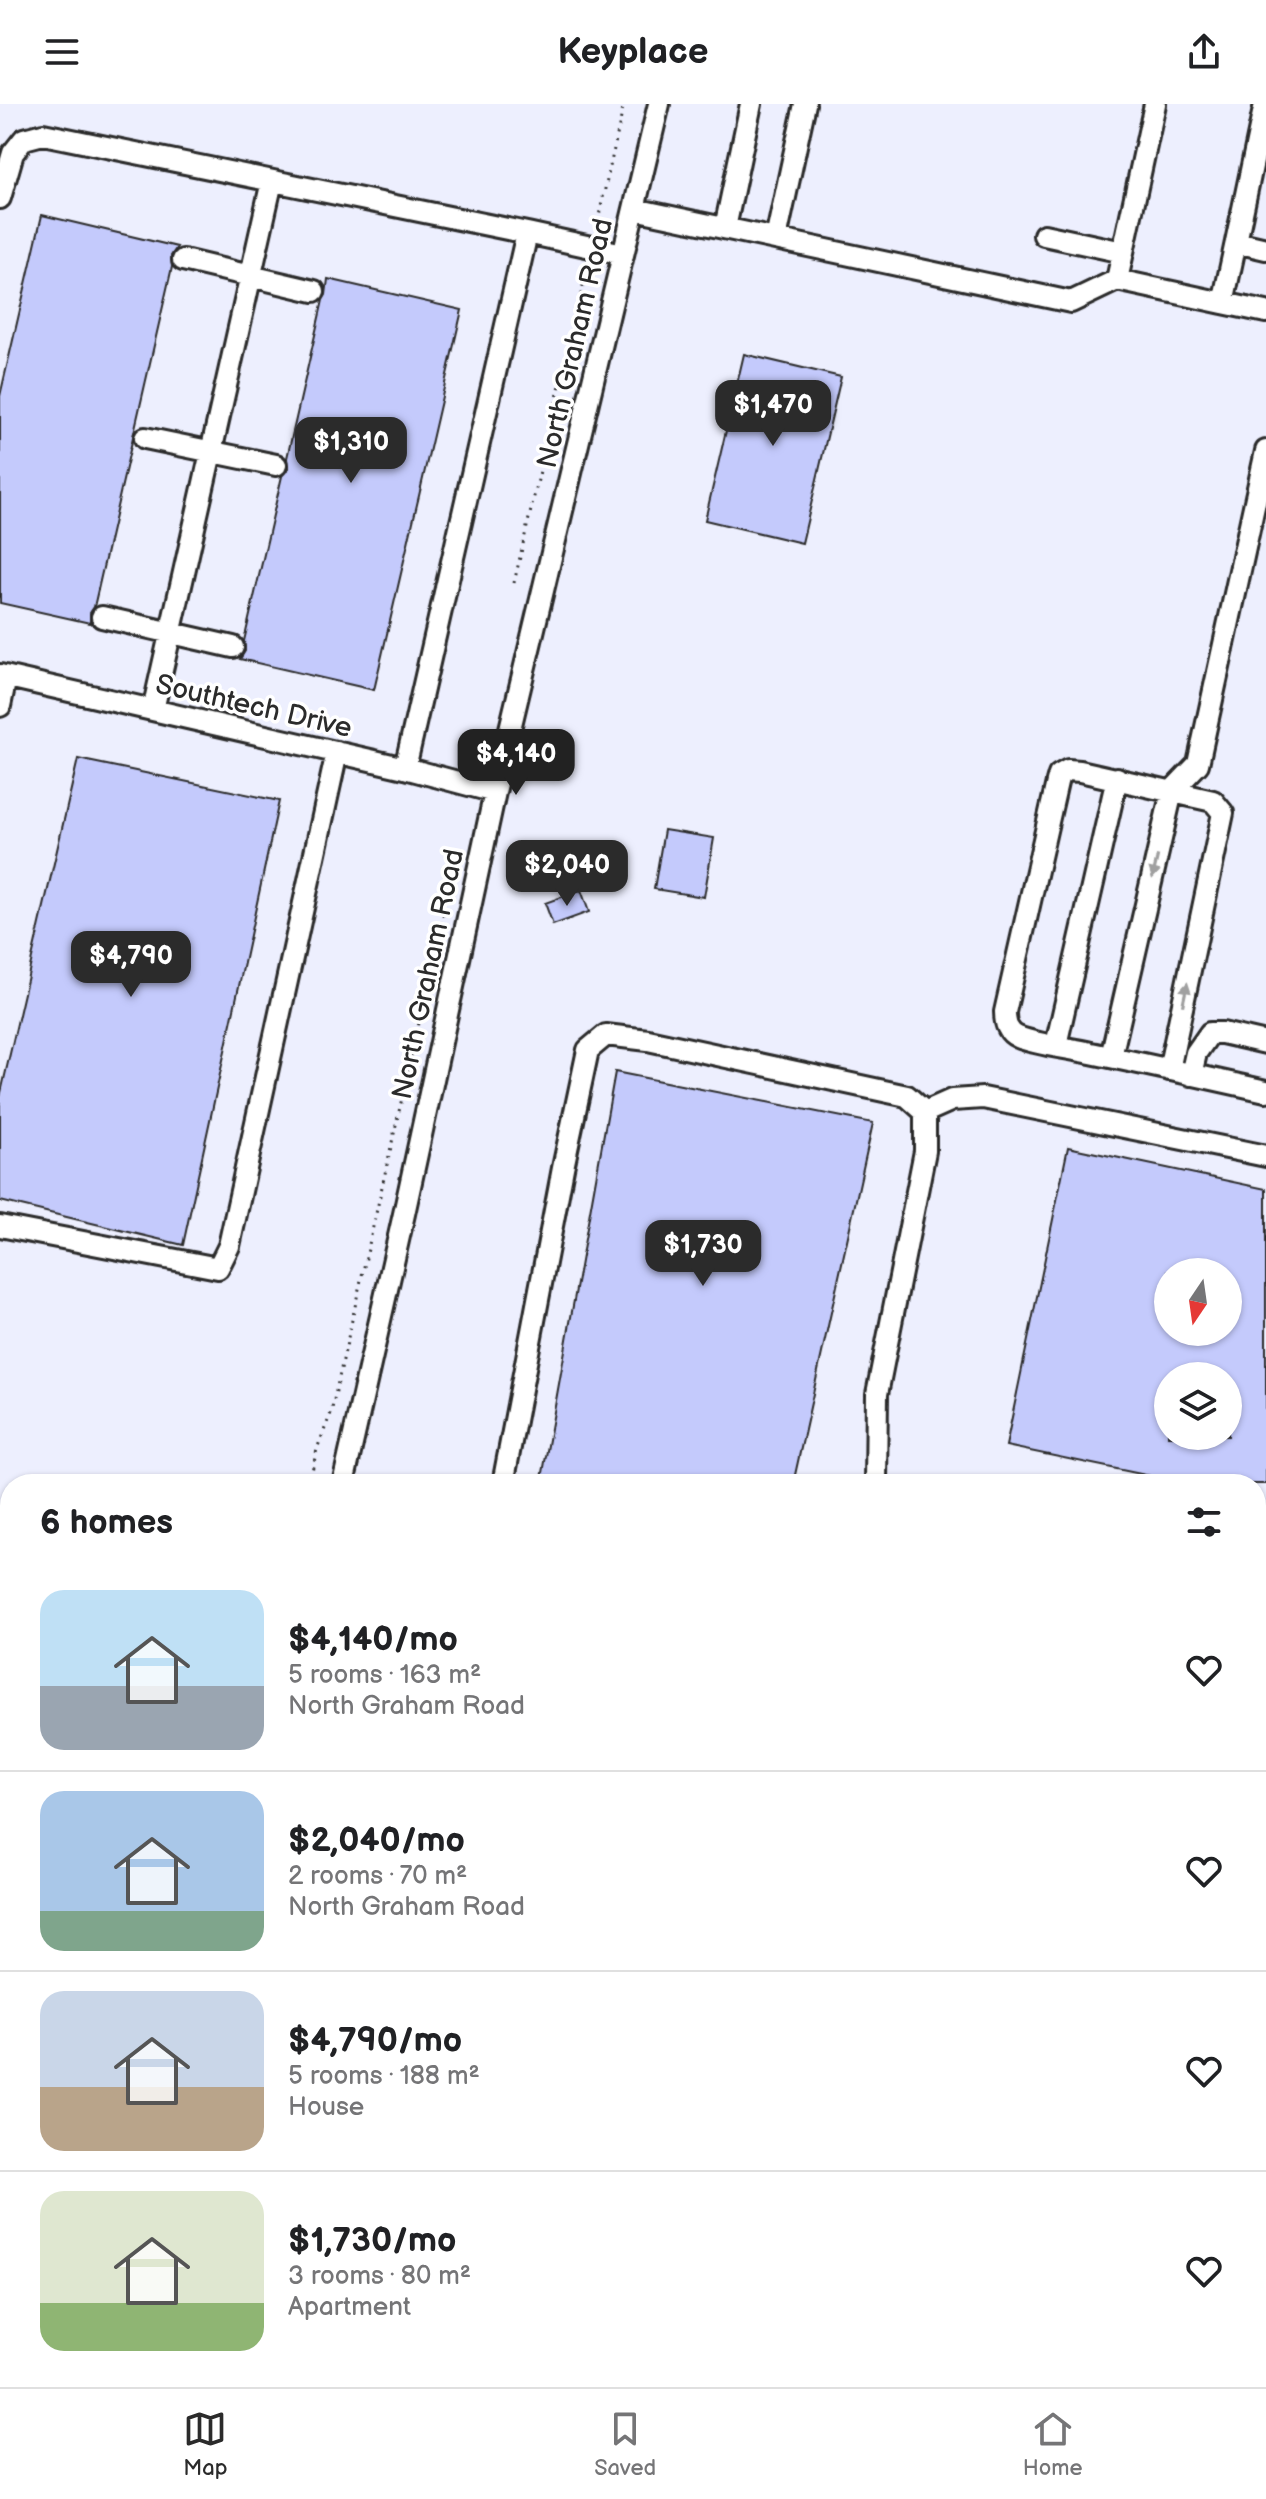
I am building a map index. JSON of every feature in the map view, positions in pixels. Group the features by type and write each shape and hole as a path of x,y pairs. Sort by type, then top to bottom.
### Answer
{"street":[{"name":"North Graham Road","path":"345,1474 495,792 659,104"},
{"path":"725,228 751,104"},
{"path":"776,239 805,104"},
{"path":"1117,280 1155,104"},
{"path":"1223,303 1265,104"},
{"path":"0,198 13,153 24,139 43,134 623,254"},
{"path":"153,710 272,181"},
{"path":"634,209 1071,302 1117,280 1266,312"},
{"path":"405,768 527,233"},
{"path":"1044,235 1123,252"},
{"path":"1236,242 1266,249"},
{"path":"183,260 314,291"},
{"path":"145,438 276,465"},
{"path":"1111,1057 1172,791 1198,764 1266,451"},
{"path":"102,617 233,647"},
{"path":"0,706 3,676"},
{"name":"Southtech Drive","path":"3,676 405,768 495,792"},
{"path":"0,1226 218,1268 229,1246 337,752"},
{"path":"1169,1070 1223,813 1213,801 1117,778 1068,770 1059,775 1032,889 1005,1012 1005,1022 1010,1031 1019,1037 1191,1075 1266,1091"},
{"path":"1056,1045 1117,778"},
{"path":"1191,1075 1196,1053 1210,1033 1266,1043"},
{"path":"505,1474 588,1050 606,1035 648,1040 907,1096 925,1112 925,1151 877,1394 876,1474"},
{"path":"925,1112 952,1100 983,1098 1266,1156"}],"path":[{"path":"514,583 624,104"},
{"path":"311,1474 331,1413 444,912"}],"building":[{"path":"42,215 177,247 171,256 172,267 90,623 0,603 0,396"},
{"path":"328,279 462,310 374,690 240,659 245,651 244,641 282,476 288,468 287,458"},
{"path":"744,354 841,377 802,543 705,520"},
{"path":"78,759 279,801 183,1245 0,1201 0,1097"},
{"path":"664,830 714,838 704,897 654,889"},
{"path":"581,890 589,912 553,925 545,903"},
{"path":"615,1072 873,1123 795,1474 543,1474"},
{"path":"1068,1147 1266,1189 1266,1474 1141,1474 1006,1446"}]}
